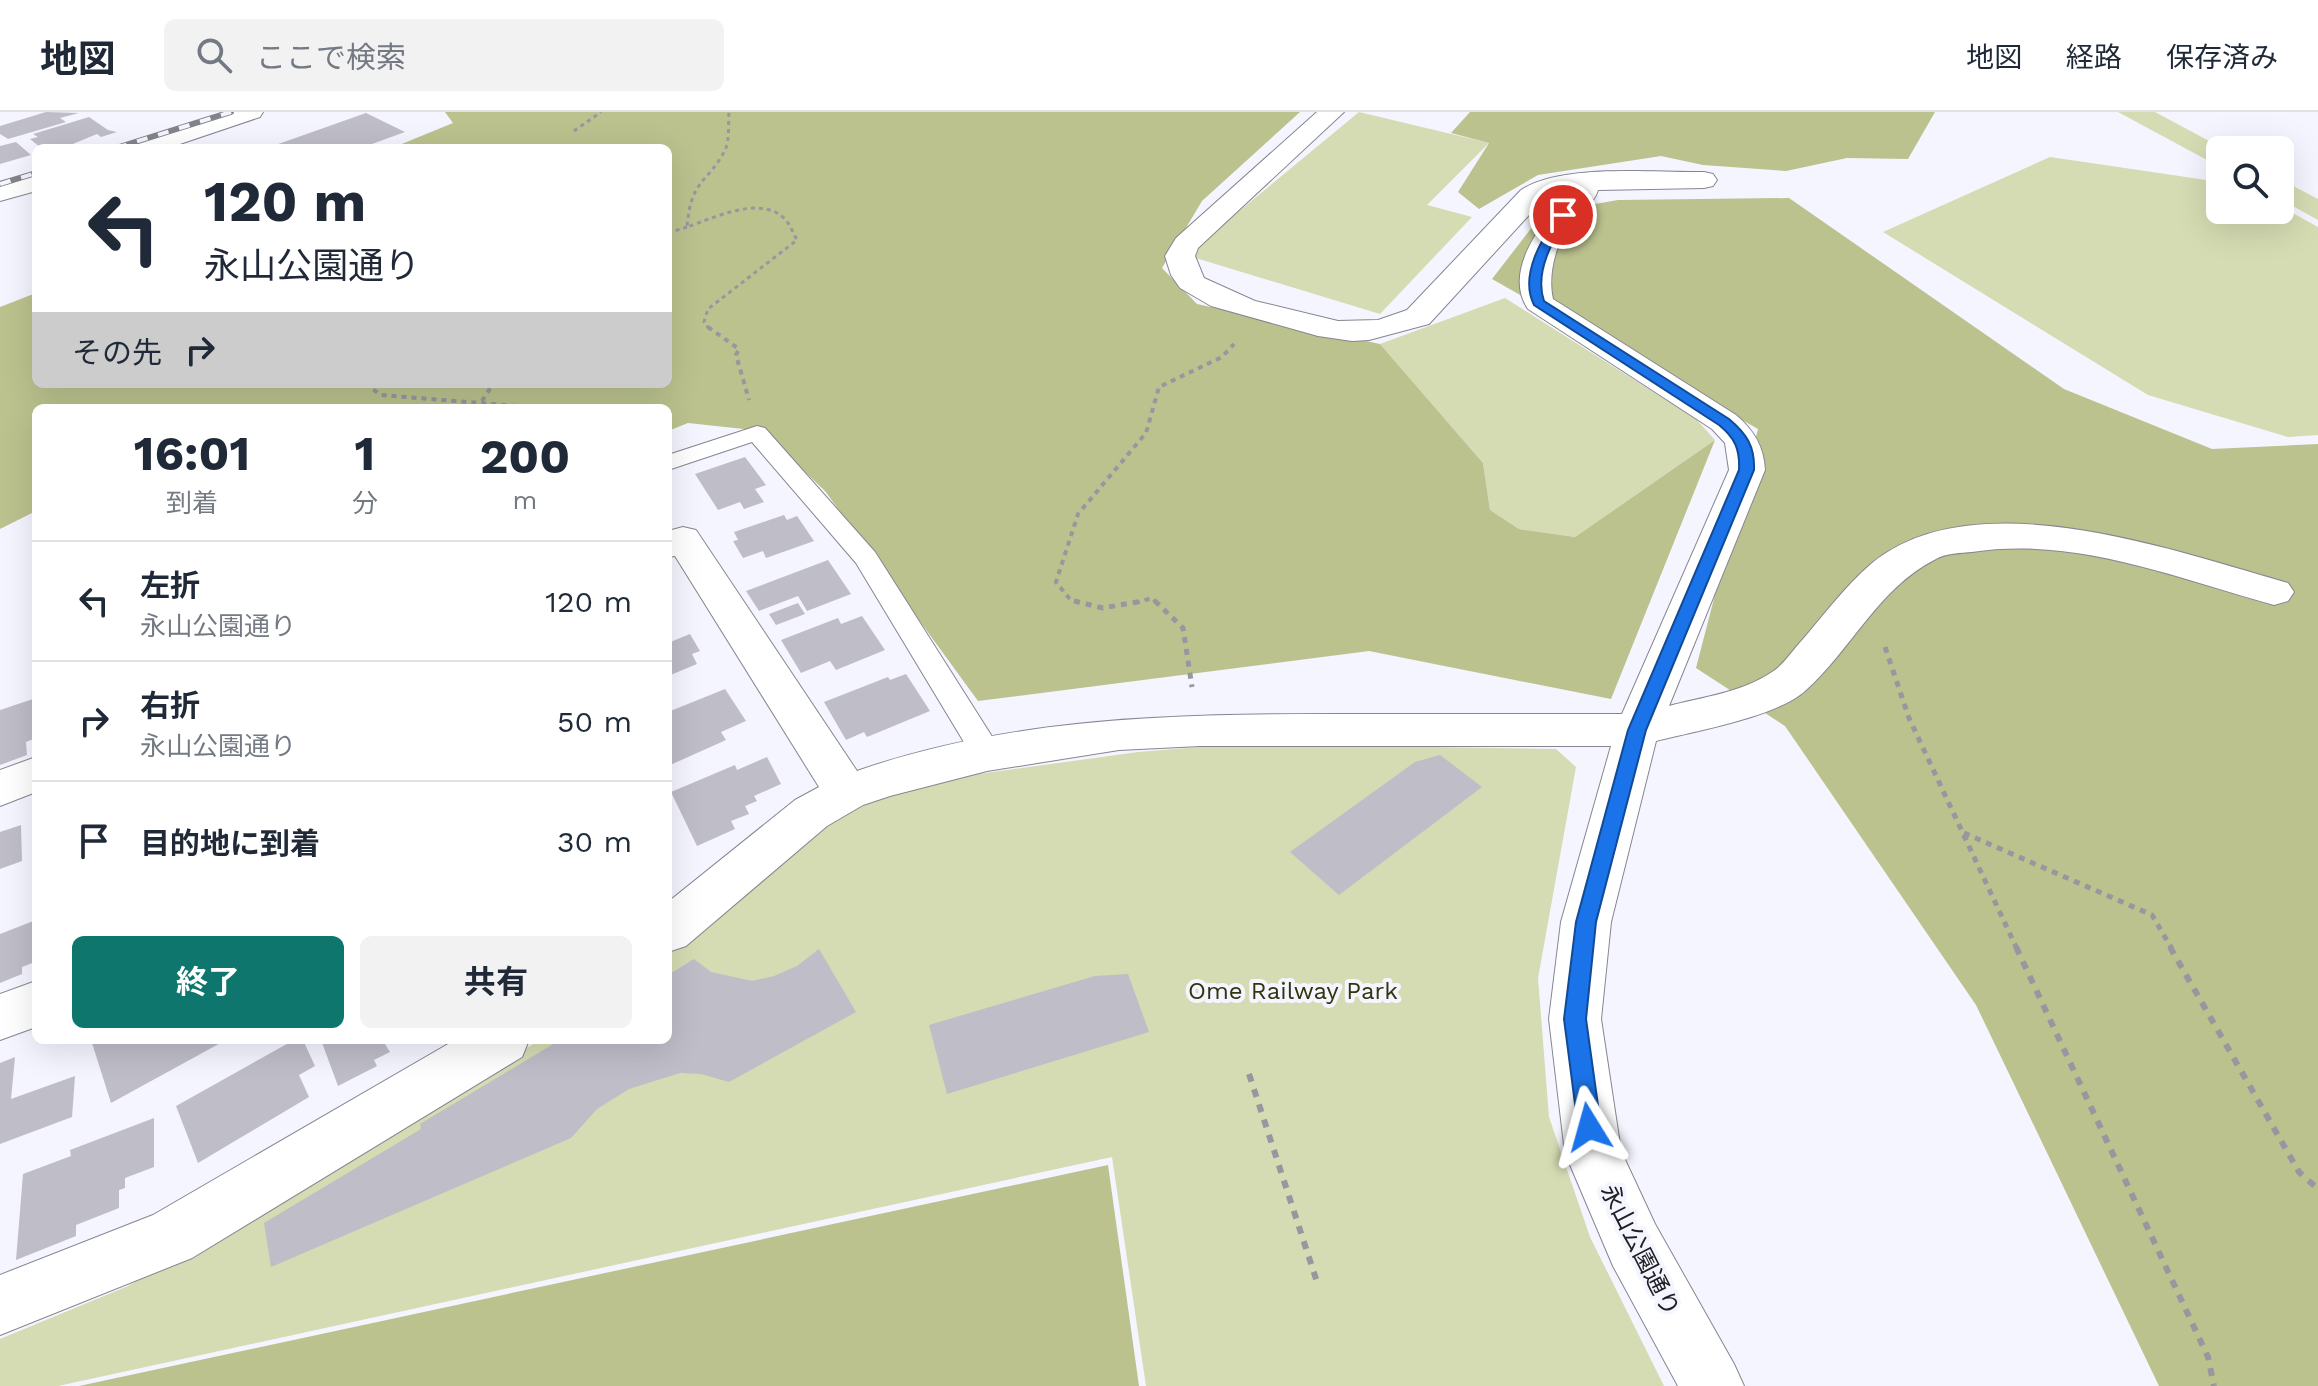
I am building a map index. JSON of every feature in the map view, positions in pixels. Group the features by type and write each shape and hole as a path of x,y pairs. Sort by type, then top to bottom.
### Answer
{"street":[{"path":"1332,112 1186,244 1180,256 1192,284 1213,296 1348,332 1400,325 1418,317 1531,196 1547,185 1704,180"},
{"path":"155,144 252,113"},
{"name":"永山公園通り","path":"1569,182 1585,191 1563,215 1546,242 1533,287 1539,303 1724,422 1738,434 1747,453 1747,470 1637,730 1586,922 1575,1019 1593,1153 1634,1245 1712,1386"},
{"path":"0,193 32,183"},
{"path":"672,928 811,813 847,793 883,780 987,754 1119,734 1200,730 1637,730 1756,699 1789,682 1885,573 1929,546 1995,536 2068,538 2130,551 2274,592"},
{"path":"672,543 683,539 847,793"},
{"path":"0,788 32,776"},
{"path":"0,1017 32,1005"},
{"path":"0,1305 171,1237 496,1044"}],"lane":[{"path":"672,462 757,433 866,558 987,754"}],"path":[{"path":"574,131 599,112"},
{"path":"687,227 689,203 694,190 726,148 729,112"},
{"path":"672,232 739,211 763,210 783,218 797,240 708,309 704,322 712,333 739,349 736,355 757,433"},
{"path":"1200,730 1183,628 1152,598 1130,605 1102,608 1072,601 1056,582 1078,514 1146,433 1159,387 1222,357 1264,311"},
{"path":"371,388 381,395 507,404"},
{"path":"482,401 490,388"},
{"path":"1867,593 1909,718 2208,1357 2214,1386"},
{"path":"1963,833 2152,915 2299,1172 2318,1189"},
{"path":"1249,1074 1318,1285"}],"green space":[{"path":"445,112 1300,112 1202,201 1162,268 1197,304 1380,344 1483,463 1490,510 1519,529 1575,537 1715,440 1611,699 1369,651 978,701 825,491 762,431 688,423 672,429 672,404 32,404 32,513 0,529 0,307 32,295 32,388 672,388 672,144 402,144 453,123"},
{"path":"1359,112 1489,143 1427,205 1472,217 1380,314 1186,255"},
{"path":"1470,112 1935,112 1908,159 1847,158 1786,171 1703,165 1661,156 1538,175 1479,209 1458,192 1489,143 1451,133"},
{"path":"2118,112 2155,112 2206,139 2206,159"},
{"path":"2050,157 2206,180 2206,224 2294,224 2294,214 2318,227 2318,435 2288,437 2148,395 1883,232"},
{"path":"2294,186 2318,199 2318,220 2294,207"},
{"path":"1789,198 2064,389 2212,449 2318,444 2318,1386 2159,1386 1976,1005 1785,726 1696,668 1758,429 1492,279 1543,213 1618,200"},
{"path":"1505,298 1696,419 1715,440 1575,537 1519,529 1490,510 1483,463 1380,344"},
{"name":"Ome Railway Park","path":"1237,744 1556,749 1576,767 1538,978 1549,1117 1590,1237 1664,1386 1146,1386 1112,1157 58,1386 0,1386 0,1339 128,1286 533,1044 672,1044 672,948 833,820 876,800 957,777 1138,752"},
{"path":"1108,1165 1139,1386 79,1386"}],"building":[{"path":"46,112 79,113 60,118 66,122 8,139 0,134 0,126"},
{"path":"366,113 405,132 372,144 278,144"},
{"path":"89,117 108,130 117,132 101,137 97,134 73,144 36,144 30,139 38,137 33,134"},
{"path":"16,142 31,155 0,164 0,146"},
{"path":"745,457 766,485 755,489 764,502 744,509 740,502 718,510 695,474"},
{"path":"784,515 787,520 797,516 814,541 766,558 763,551 743,558 733,541 738,540 734,532"},
{"path":"828,560 851,594 807,611 798,596 759,611 746,591"},
{"path":"798,603 805,614 776,625 769,614"},
{"path":"862,616 885,650 836,670 830,661 801,673 781,640 838,618 841,624"},
{"path":"690,634 700,651 692,654 697,664 672,674 672,641"},
{"path":"906,674 930,711 867,737 864,732 846,740 824,702 888,677 890,680"},
{"path":"725,689 746,721 721,732 726,740 672,764 672,710"},
{"path":"32,699 32,740 26,742 27,755 0,765 0,710"},
{"path":"1440,755 1482,787 1339,895 1290,852 1415,762"},
{"path":"767,757 781,784 754,796 757,801 745,806 749,814 731,821 735,829 697,846 672,792 735,765 737,770"},
{"path":"21,825 22,861 0,869 0,832"},
{"path":"32,922 32,963 22,967 22,974 0,983 0,934"},
{"path":"819,949 856,1012 729,1082 701,1074 680,1073 629,1089 597,1109 571,1138 271,1267 264,1223 421,1129 420,1124 553,1044 672,1044 672,973 694,959 711,972 752,981 797,966"},
{"path":"1128,974 1149,1032 947,1094 929,1025 1095,976"},
{"path":"92,1044 219,1044 111,1103"},
{"path":"287,1044 305,1044 315,1066 299,1075 309,1097 198,1163 176,1106"},
{"path":"322,1044 385,1044 390,1052 374,1060 377,1066 338,1086"},
{"path":"15,1057 11,1099 75,1076 72,1117 0,1144 0,1063"},
{"path":"154,1118 154,1167 125,1178 125,1188 119,1190 119,1208 76,1225 76,1236 16,1260 23,1174 71,1156 70,1150"}],"railway":[{"path":"129,144 231,112"},
{"path":"0,184 32,174"}],"route":[{"path":"1563,215 1546,242 1533,287 1539,303 1550,313 1724,422 1738,434 1747,453 1747,470 1637,730 1586,922 1575,1019 1589,1127"}]}
